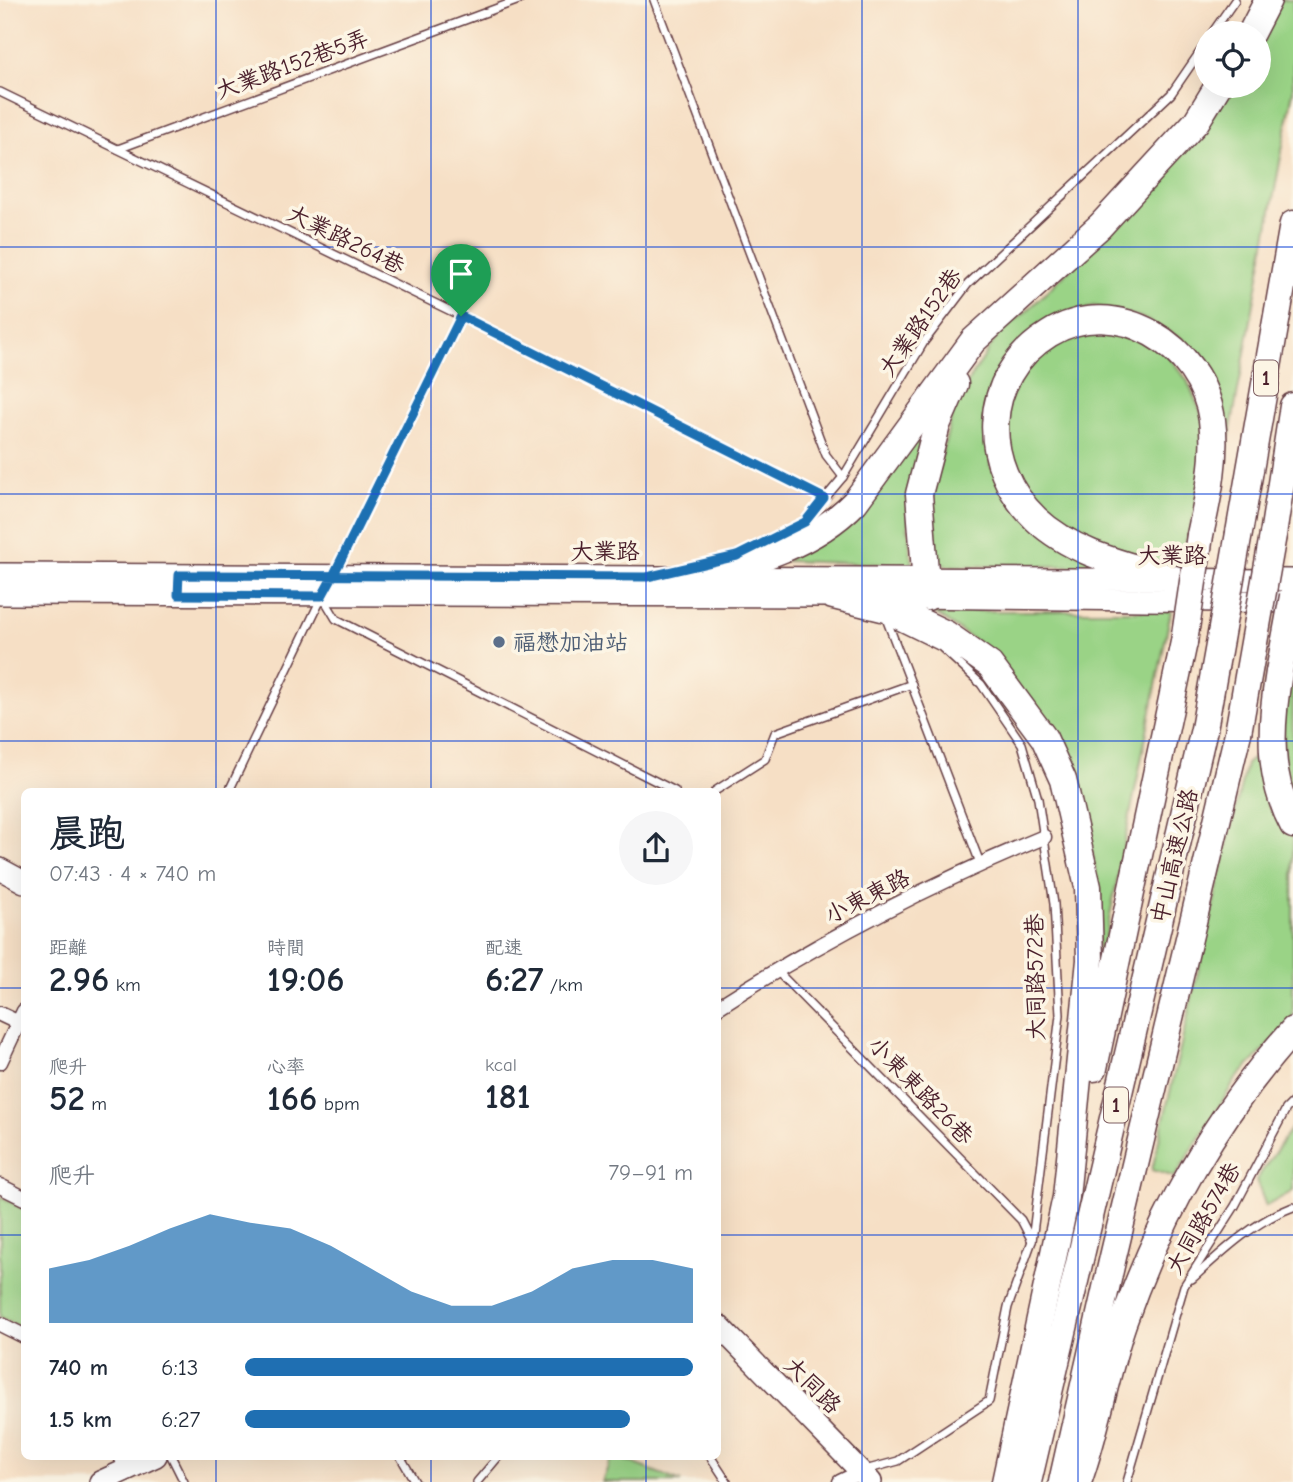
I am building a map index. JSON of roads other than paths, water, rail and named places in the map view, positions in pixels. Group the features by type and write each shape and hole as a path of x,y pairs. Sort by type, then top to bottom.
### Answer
{"highway":[{"path":"1257,21 1268,0"},
{"path":"699,569 771,556 834,524 855,502 973,341 1100,226 1196,122 1211,98"},
{"name":"中山高速公路","path":"1028,1482 1204,729 1293,224"},
{"path":"1005,1482 1184,642 1211,476 1212,418 1187,362 1155,333 1114,320 1093,320 1050,333 1031,347 1008,378 997,404 993,431 1003,476 1037,519 1067,540 1112,562 1181,582"},
{"path":"925,587 919,494 937,425 973,341"},
{"name":"中山高速公路","path":"1062,1482 1112,1257 1238,733 1293,407"},
{"path":"1293,599 1271,719 1273,762 1281,803 1293,825"},
{"path":"829,601 902,613 946,634 990,665 1044,738 1063,780 1088,887 1090,960 1066,1196"},
{"path":"1078,1482 1092,1444 1122,1325 1157,1237 1186,1175 1268,1058 1293,1030"}],"main road":[{"name":"大業路","path":"0,594 333,576 647,577 699,569 925,587 1293,599"},
{"name":"大業路","path":"0,575 322,596 775,597 829,601 925,587 1293,580"},
{"path":"0,869 21,880"},
{"name":"大同路","path":"721,1328 866,1477"},
{"path":"100,1482 120,1463"}],"street":[{"name":"小東東路","path":"721,1005 776,970 980,863 1044,837"},
{"path":"0,1014 21,1017"},
{"path":"0,1062 21,1019"},
{"path":"0,1186 21,1196"},
{"path":"0,1324 21,1334"},
{"path":"841,1482 866,1477"}],"lane":[{"name":"大業路152巷5弄","path":"118,149 519,0"},
{"path":"654,0 826,455 843,477"},
{"path":"1220,21 1235,0"},
{"name":"大業路152巷","path":"748,550 805,522 843,477 924,342 968,284 1171,94 1194,60"},
{"name":"大業路264巷","path":"0,92 461,316 824,498"},
{"path":"230,788 461,316"},
{"path":"699,569 737,556"},
{"path":"322,596 336,619 669,788"},
{"name":"大同路572巷","path":"866,1477 898,1461 989,1401 1008,1307 1032,1241 1060,1015 1054,904 1038,799 1022,744 981,684 941,647 887,620 874,618"},
{"path":"887,620 980,863"},
{"path":"720,788 765,759 775,733 912,684"},
{"name":"小東東路26巷","path":"776,970 1021,1220 1032,1241"},
{"name":"大同路574巷","path":"1127,1482 1184,1286 1235,1206 1286,1109 1293,1102"},
{"path":"1184,1286 1239,1237 1275,1214 1293,1208"},
{"path":"173,1460 184,1482"},
{"path":"402,1460 415,1482"},
{"path":"477,1482 496,1460"},
{"path":"713,1460 727,1482"}],"place":[{"name":"福懋加油站","path":"499,642"}]}
